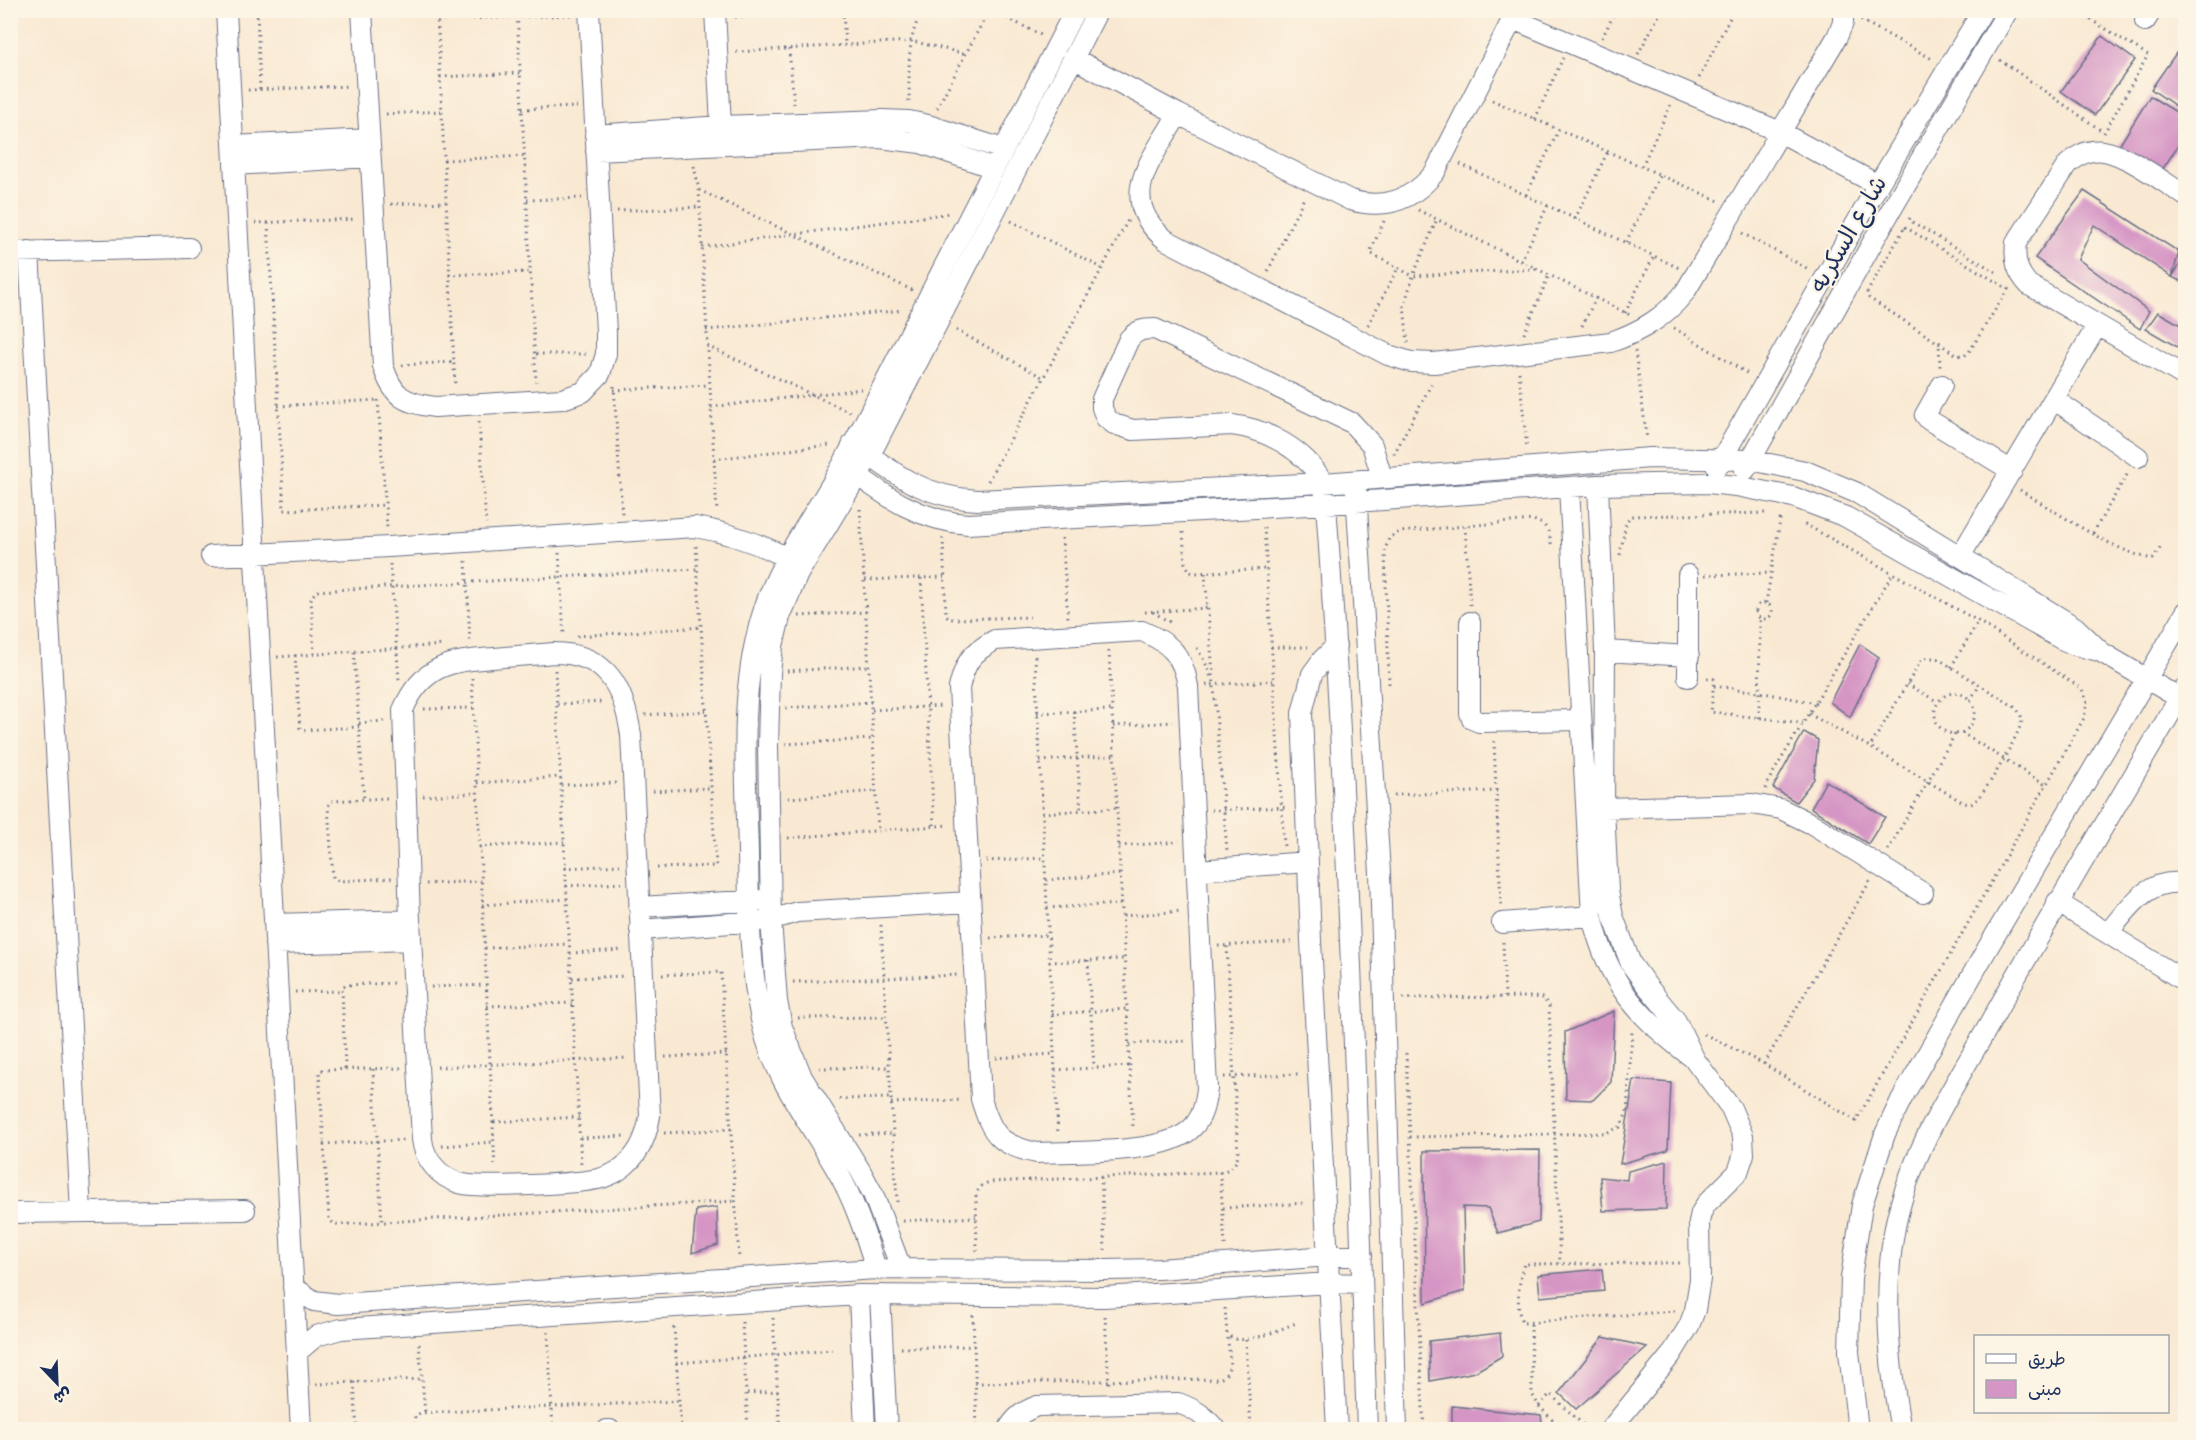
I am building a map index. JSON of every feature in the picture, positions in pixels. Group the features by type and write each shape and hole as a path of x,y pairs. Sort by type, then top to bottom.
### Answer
{"street":[{"path":"226,10 301,1430"},
{"path":"362,10 383,383 416,405 435,407 562,399 583,392 600,374 606,354 589,12"},
{"path":"876,1269 864,1229 851,1198 836,1168 785,1086 772,1058 763,1028 757,997 749,901 745,761 748,682 761,618 771,588 786,557 843,464 1075,10"},
{"path":"901,1268 873,1194 798,1069 781,1018 771,920 768,745 770,673 780,617 798,574 859,476 1098,10"},
{"name":"شارع السكريه","path":"1708,483 1878,185 1983,10"},
{"name":"شارع السكريه","path":"1736,486 1883,224 2008,10"},
{"path":"1178,114 1140,183 1144,214 1153,229 1166,240 1388,355 1411,362 1434,363 1611,342 1648,326 1674,306 1838,36 1848,13"},
{"path":"715,14 721,126"},
{"path":"1073,58 1178,114 1350,200 1364,204 1396,202 1413,194 1426,184 1435,172 1515,15 1570,43 1780,132 1878,185"},
{"path":"596,143 721,126 795,123 921,143 994,168"},
{"path":"596,143 690,146 918,123 1003,149"},
{"path":"234,156 369,148"},
{"path":"2183,188 2110,152 2095,150 2080,154 2068,164 2016,243 2015,255 2016,266 2029,285 2186,377"},
{"path":"81,1212 20,251 189,248"},
{"path":"1961,555 2097,326"},
{"path":"1367,1430 1351,925 1336,646 1323,483 1307,463 1270,435 1245,426 1232,425 1133,430 1114,424 1106,418 1102,408 1102,399 1129,339 1143,328 1155,329 1352,423 1372,445 1382,477"},
{"path":"1942,385 1925,415 2009,476"},
{"path":"2055,400 2138,457"},
{"path":"853,443 904,480 947,497 977,500 1323,483 1650,458 1722,458 1787,466 1832,481 1857,493 2075,627 2101,652 2146,678 2182,692 2057,902 1918,1155 1903,1196 1892,1248 1888,1306 1891,1369 1901,1430"},
{"path":"843,464 909,510 942,521 979,523 1326,504 1598,485 1708,483 1736,486 1792,497 1846,517 2061,639 2101,652"},
{"path":"1354,480 1380,873 1397,1430"},
{"path":"1598,485 1605,651 1604,808 1608,891 1620,940 1631,964 1676,1021 1695,1060 1731,1108 1743,1136 1744,1155 1738,1172 1706,1204 1698,1222 1701,1263 1695,1310 1689,1326 1671,1355 1610,1430"},
{"path":"1569,487 1592,916 1597,941 1618,986 1667,1039 1695,1060"},
{"path":"977,500 979,523"},
{"path":"211,556 694,527 718,531 764,546 786,557"},
{"path":"1688,575 1688,676"},
{"path":"1858,1430 1849,1352 1851,1278 1862,1205 1885,1134 1901,1100 1970,980 2186,612"},
{"path":"1466,617 1472,719 1479,722 1581,720"},
{"path":"1142,631 1161,639 1176,653 1185,671 1190,721 1207,1089 1204,1110 1193,1128 1176,1140 1134,1148 1037,1153 1018,1149 1001,1139 988,1124 981,1099 959,688 964,668 977,650 995,640 1069,635 1142,631"},
{"path":"1336,646 1323,658 1312,674 1302,713 1311,941 1337,1430"},
{"path":"1605,651 1689,656"},
{"path":"560,653 591,661 602,668 618,688 626,708 633,787 650,1116 647,1134 640,1149 630,1162 616,1172 601,1178 582,1182 496,1185 459,1183 443,1176 430,1163 422,1143 410,920 404,709 428,674 441,666 471,659 560,653"},
{"path":"1604,808 1764,805 1797,815 1923,893"},
{"path":"1197,870 1308,862"},
{"path":"2108,933 2137,897 2147,890 2170,882 2186,884"},
{"path":"639,907 771,900 797,912"},
{"path":"640,940 771,920 797,912 970,902"},
{"path":"2057,902 2186,982"},
{"path":"1502,923 1592,916"},
{"path":"274,924 410,920"},
{"path":"275,944 411,940"},
{"path":"10,1213 245,1210"},
{"path":"294,1287 314,1301 338,1304 876,1269 1106,1270 1329,1256 1362,1256"},
{"path":"966,1270 968,1295"},
{"path":"776,1300 780,1276"},
{"path":"297,1352 316,1336 341,1329 673,1306 860,1295 1104,1297 1330,1283 1362,1284"},
{"path":"860,1295 865,1430"},
{"path":"880,1295 886,1430"},
{"path":"1008,1430 1024,1412 1037,1406 1178,1403 1201,1413 1216,1430"}],"path":[{"path":"257,10 260,90"},
{"path":"436,10 455,406"},
{"path":"517,10 537,402"},
{"path":"715,14 825,10"},
{"path":"843,10 845,45"},
{"path":"918,123 911,42 914,28 924,10"},
{"path":"918,123 966,54 990,10 1058,44"},
{"path":"1594,53 1616,10"},
{"path":"1630,69 1662,10"},
{"path":"1642,167 1734,10"},
{"path":"2075,10 2148,55 2095,150"},
{"path":"437,20 589,12"},
{"path":"1848,13 1948,68"},
{"path":"717,54 911,42 966,54"},
{"path":"1535,119 1570,43"},
{"path":"789,49 795,123"},
{"path":"2000,60 2104,133"},
{"path":"440,77 520,73"},
{"path":"231,91 366,86"},
{"path":"1476,92 1660,175 1730,216 1825,278"},
{"path":"522,109 594,106"},
{"path":"368,114 441,111"},
{"path":"1526,195 1559,130"},
{"path":"690,146 699,190 718,531"},
{"path":"1575,219 1608,152"},
{"path":"444,160 524,156"},
{"path":"1443,156 1694,275"},
{"path":"1626,242 1660,175"},
{"path":"1259,288 1312,181"},
{"path":"699,190 793,234 925,303"},
{"path":"977,500 1140,197"},
{"path":"527,200 599,205 699,207"},
{"path":"237,224 268,223 446,202"},
{"path":"1538,269 1413,276 1372,254 1371,250 1396,202 1437,219 1521,261 1538,269 1596,298 1764,384"},
{"path":"1521,261 1548,206"},
{"path":"702,247 973,210"},
{"path":"1915,210 1909,220 2000,274"},
{"path":"994,212 1102,268"},
{"path":"1411,362 1404,306 1413,276 1437,219"},
{"path":"268,223 284,510 386,505"},
{"path":"1905,227 2008,288 1969,352 1964,356 1956,355 1939,342 1869,298 1866,293 1905,227"},
{"path":"1625,313 1654,256"},
{"path":"1360,340 1398,268"},
{"path":"449,275 531,272"},
{"path":"1572,346 1596,298"},
{"path":"706,330 925,303"},
{"path":"939,321 1044,378"},
{"path":"1648,326 1650,458"},
{"path":"1939,342 1942,385"},
{"path":"707,346 865,420"},
{"path":"535,354 606,354"},
{"path":"278,406 383,383 454,362"},
{"path":"1382,477 1433,379 1434,363"},
{"path":"600,374 609,378 613,383 623,531"},
{"path":"383,383 386,505 399,679 404,709"},
{"path":"614,390 709,385"},
{"path":"711,407 882,387"},
{"path":"478,406 488,541"},
{"path":"714,459 853,443"},
{"path":"2093,534 2138,457"},
{"path":"859,476 878,831"},
{"path":"2009,476 2093,534 2140,557 2153,559 2160,548"},
{"path":"1263,507 1285,864"},
{"path":"1182,511 1187,568 1195,573 1266,569"},
{"path":"1602,566 1617,561 1622,551 1626,523 1630,516 1759,512 1781,514 1766,603"},
{"path":"1061,518 1069,635"},
{"path":"1389,690 1385,550 1389,538 1399,532 1533,520 1543,523 1549,532 1552,550"},
{"path":"942,521 946,615 950,619 1034,617"},
{"path":"1676,1021 1764,1064 1856,1120 2084,718 2087,703 2082,688 1978,621 1802,522"},
{"path":"1465,526 1470,605 1466,617"},
{"path":"566,886 637,872 716,866 694,527"},
{"path":"558,534 561,577 560,653 556,704 582,1182"},
{"path":"465,542 496,1185"},
{"path":"314,654 312,593 316,591 697,569"},
{"path":"1205,573 1228,868"},
{"path":"1688,575 1772,573"},
{"path":"1764,805 1770,778 1893,573"},
{"path":"864,580 944,577"},
{"path":"921,578 934,826"},
{"path":"1760,619 1769,618 1772,614 1770,605 1766,603"},
{"path":"1759,718 1760,619 1755,610 1757,605 1766,603"},
{"path":"1141,612 1208,608"},
{"path":"780,617 866,612"},
{"path":"1068,615 1078,615"},
{"path":"1951,667 1978,621"},
{"path":"1108,633 1135,1176"},
{"path":"1034,637 1059,1152"},
{"path":"1271,647 1336,646"},
{"path":"354,652 364,800"},
{"path":"295,656 300,728 302,730 359,725 404,709 473,708"},
{"path":"1809,714 1964,803 1971,804 1981,797 2004,757 2021,723 2020,713 2015,707 1937,658 1928,657 1921,662 1870,747"},
{"path":"770,673 869,666"},
{"path":"1688,676 1714,679 1712,712 1803,723"},
{"path":"1188,686 1273,681"},
{"path":"1907,684 1938,702"},
{"path":"1970,700 1980,685"},
{"path":"1714,686 1816,702"},
{"path":"1953,693 1963,694 1970,700 1976,714 1974,722 1962,733 1946,732 1939,727 1935,719 1934,710 1938,702 1944,696 1953,693"},
{"path":"769,709 871,702"},
{"path":"556,704 706,711"},
{"path":"871,710 960,705"},
{"path":"1037,713 1112,710"},
{"path":"1074,711 1081,811"},
{"path":"1113,727 1190,721"},
{"path":"1493,722 1505,997"},
{"path":"1962,733 2046,785"},
{"path":"1764,1064 1955,734"},
{"path":"768,745 873,739"},
{"path":"1040,761 1114,755"},
{"path":"477,783 560,777"},
{"path":"561,785 711,788"},
{"path":"769,799 876,791"},
{"path":"1375,796 1497,791"},
{"path":"477,793 331,801 328,804 333,878 339,881 481,881"},
{"path":"1194,811 1306,806"},
{"path":"1042,813 1117,808"},
{"path":"770,840 966,824"},
{"path":"1119,846 1195,840"},
{"path":"480,847 564,842"},
{"path":"968,862 1044,858"},
{"path":"565,868 637,872"},
{"path":"1046,880 1120,874"},
{"path":"482,905 567,899"},
{"path":"1047,908 1122,904"},
{"path":"880,908 898,1210"},
{"path":"1122,916 1199,910"},
{"path":"972,939 1048,935"},
{"path":"570,953 640,940"},
{"path":"1201,947 1311,941"},
{"path":"484,948 569,944"},
{"path":"1049,962 1124,959"},
{"path":"1088,960 1094,1068"},
{"path":"571,978 722,972 740,1279"},
{"path":"776,983 974,975"},
{"path":"345,1069 341,991 346,985 486,985"},
{"path":"278,992 341,991"},
{"path":"1383,999 1543,998 1549,1006 1560,1264"},
{"path":"487,1006 572,1003"},
{"path":"1387,1138 1606,1133 1620,1126 1627,1113 1634,1005"},
{"path":"1052,1014 1127,1009"},
{"path":"781,1018 886,1017"},
{"path":"1129,1044 1205,1040"},
{"path":"1406,1045 1424,1430"},
{"path":"417,1067 727,1054"},
{"path":"979,1059 1054,1054"},
{"path":"1055,1070 1130,1066"},
{"path":"798,1069 889,1067"},
{"path":"373,1068 382,1223"},
{"path":"1207,1078 1318,1074"},
{"path":"816,1100 891,1098"},
{"path":"891,1103 981,1099"},
{"path":"493,1122 579,1117"},
{"path":"840,1136 893,1133"},
{"path":"323,1144 494,1142"},
{"path":"1220,1172 1227,1264"},
{"path":"1101,1177 1106,1270"},
{"path":"1223,1208 1326,1202"},
{"path":"898,1221 976,1217"},
{"path":"1695,1310 1523,1323 1518,1317 1520,1273 1524,1264 1701,1263"},
{"path":"975,1383 1219,1379 1225,1377 1230,1370 1224,1290"},
{"path":"968,1295 974,1346 977,1430"},
{"path":"1104,1297 1110,1404"},
{"path":"776,1300 775,1355 780,1430"},
{"path":"741,1302 748,1430"},
{"path":"673,1306 681,1430"},
{"path":"547,1315 553,1430"},
{"path":"1227,1334 1234,1340 1246,1340 1296,1323"},
{"path":"418,1324 425,1413"},
{"path":"1531,1324 1532,1394 1539,1406 1562,1430"},
{"path":"1246,1340 1251,1430"},
{"path":"883,1349 974,1346"},
{"path":"676,1363 832,1350"},
{"path":"298,1384 422,1379"},
{"path":"354,1382 357,1430"},
{"path":"746,1393 778,1391"},
{"path":"1539,1406 1550,1394 1588,1430"},
{"path":"414,1430 415,1416 425,1413 679,1401"}],"building":[{"path":"2102,36 2135,60 2095,115 2061,91"},
{"path":"2186,39 2186,113 2151,89"},
{"path":"2150,96 2186,118 2186,133 2161,172 2119,146"},
{"path":"2084,191 2179,252 2172,277 2094,225 2078,259 2149,311 2140,329 2035,258"},
{"path":"2186,255 2186,284 2172,277"},
{"path":"2158,312 2186,328 2186,352 2146,329"},
{"path":"1860,644 1879,657 1850,717 1830,702"},
{"path":"1804,732 1818,740 1814,779 1796,802 1773,788"},
{"path":"1826,781 1885,817 1868,844 1811,808"},
{"path":"1614,1011 1611,1082 1593,1100 1566,1099 1565,1032"},
{"path":"1634,1080 1671,1083 1668,1150 1620,1164"},
{"path":"1540,1150 1539,1222 1498,1233 1488,1208 1463,1207 1465,1291 1425,1303 1424,1151"},
{"path":"1667,1161 1666,1209 1603,1211 1600,1177 1627,1180 1628,1171"},
{"path":"717,1207 718,1245 692,1253 696,1210"},
{"path":"1602,1269 1604,1291 1540,1297 1538,1275"},
{"path":"1500,1333 1502,1356 1475,1372 1430,1381 1429,1341"},
{"path":"1603,1337 1647,1347 1576,1409 1559,1393"},
{"path":"1452,1406 1541,1415 1543,1430 1452,1430"}]}
